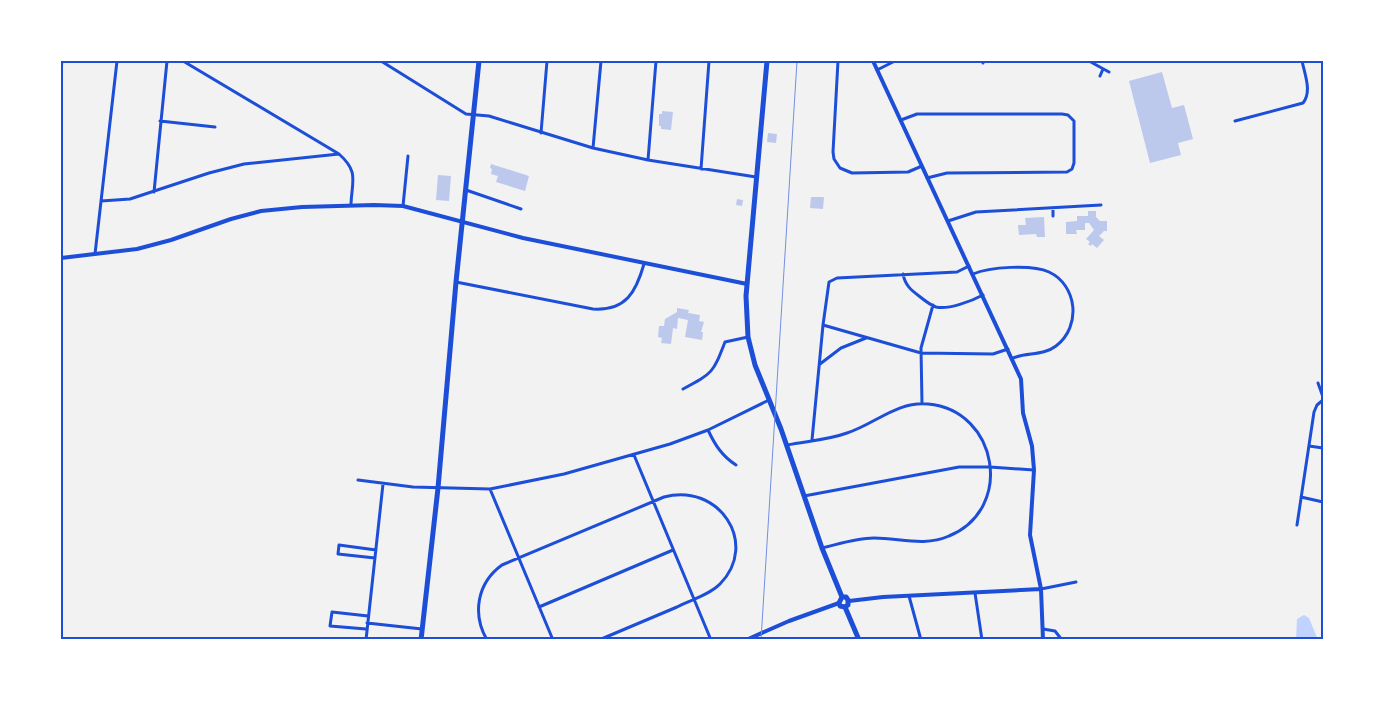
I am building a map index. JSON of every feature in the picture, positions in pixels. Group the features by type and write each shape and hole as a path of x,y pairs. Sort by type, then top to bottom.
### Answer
{"main road":[{"path":"421,640 438,488 456,282 479,61"},
{"path":"767,61 747,284 748,337 755,365 804,496 840,600 840,606 845,607 859,640"},
{"path":"840,600 846,598 849,601 845,607"}],"street":[{"path":"61,69 62,61"},
{"path":"95,255 117,61"},
{"path":"154,192 167,61"},
{"path":"183,61 339,154 350,164 353,172 351,204"},
{"path":"381,61 466,114 489,116 593,148 648,160 757,177"},
{"path":"541,133 547,61"},
{"path":"593,148 601,61"},
{"path":"648,160 656,61"},
{"path":"701,169 710,61"},
{"path":"838,61 833,148 838,165 843,170 852,173 908,172 922,166"},
{"path":"873,61 1021,379 1023,413 1032,446 1034,470 1030,535 1041,589 1044,640"},
{"path":"877,70 895,61"},
{"path":"1089,61 1109,72"},
{"path":"1235,120 1303,103 1307,98 1308,92 1302,61"},
{"path":"1100,76 1103,69"},
{"path":"901,120 917,114 1062,114 1068,115 1074,121 1074,163 1072,169 1068,172 947,173 927,178"},
{"path":"160,121 215,127"},
{"path":"101,201 130,199 209,173 244,164 339,154"},
{"path":"404,206 408,156"},
{"path":"466,190 522,209"},
{"path":"61,258 137,249 171,240 247,214 302,207 351,204 404,206 523,238 747,284"},
{"path":"948,222 976,212 1101,205"},
{"path":"1053,208 1053,216"},
{"path":"456,282 604,310 628,299 636,288 644,264"},
{"path":"812,440 823,326 828,285 831,280 837,278 957,272 969,266"},
{"path":"973,274 988,270 1038,268 1050,272 1069,291 1073,316 1070,327 1064,337 1056,346 1046,351 1012,358"},
{"path":"903,274 911,290 933,306 948,306 973,300 983,295"},
{"path":"922,404 921,353 926,325 933,306"},
{"path":"823,326 921,353 992,354 1008,349"},
{"path":"683,389 707,376 715,367 725,342 748,337"},
{"path":"819,365 841,348 867,338"},
{"path":"1297,526 1314,412 1323,398 1318,383"},
{"path":"358,480 438,488 490,489 564,474 634,455 708,430 769,400"},
{"path":"786,445 846,434 868,425 902,406 922,404 948,409 968,422 983,441 989,456 990,486 984,503 971,522 950,536 922,542 866,538 822,548"},
{"path":"708,430 718,449 736,465"},
{"path":"1309,446 1323,448"},
{"path":"634,455 711,640"},
{"path":"804,496 945,469 990,467 1034,470"},
{"path":"366,640 383,484"},
{"path":"490,489 553,640"},
{"path":"486,640 480,624 478,604 482,590 496,570 518,558 653,501 680,494 702,498 715,505 732,530 735,542 734,556 727,575 713,590 599,640"},
{"path":"1301,497 1323,502"},
{"path":"375,558 338,554 339,545 376,550"},
{"path":"539,607 673,550"},
{"path":"849,601 868,598 1041,589 1076,582"},
{"path":"975,593 982,640"},
{"path":"909,596 921,640"},
{"path":"746,640 840,600"},
{"path":"367,629 330,626 332,612 368,616"},
{"path":"368,623 422,629"},
{"path":"1043,629 1055,631 1062,640"}],"water":[{"path":"1304,615 1309,618 1318,640 1296,640 1297,619"}],"building":[{"path":"1162,72 1172,108 1184,105 1193,139 1178,143 1181,155 1150,163 1129,81"},
{"path":"662,111 673,112 671,130 661,129 661,126 659,126 659,114 662,114"},
{"path":"768,133 777,134 776,143 767,142"},
{"path":"491,164 529,176 525,191 496,182 498,176 491,174"},
{"path":"438,175 451,176 449,201 436,200"},
{"path":"811,197 824,197 823,209 810,208"},
{"path":"737,199 743,200 742,206 736,205"},
{"path":"1088,211 1096,211 1096,217 1100,221 1107,221 1107,231 1104,231 1099,236 1104,240 1097,248 1092,244 1091,246 1088,244 1090,242 1086,239 1094,230 1089,223 1085,223 1085,230 1076,230 1077,234 1066,234 1066,222 1077,221 1077,216 1088,216"},
{"path":"1044,217 1045,237 1037,237 1036,234 1019,235 1018,225 1026,225 1025,218"},
{"path":"677,308 689,310 688,313 700,315 699,321 704,322 701,332 703,332 702,340 685,337 688,320 678,318 677,329 673,328 671,344 661,343 662,338 658,337 659,326 664,326 665,319 677,312"}],"tram line":[{"path":"761,640 797,61"}]}
